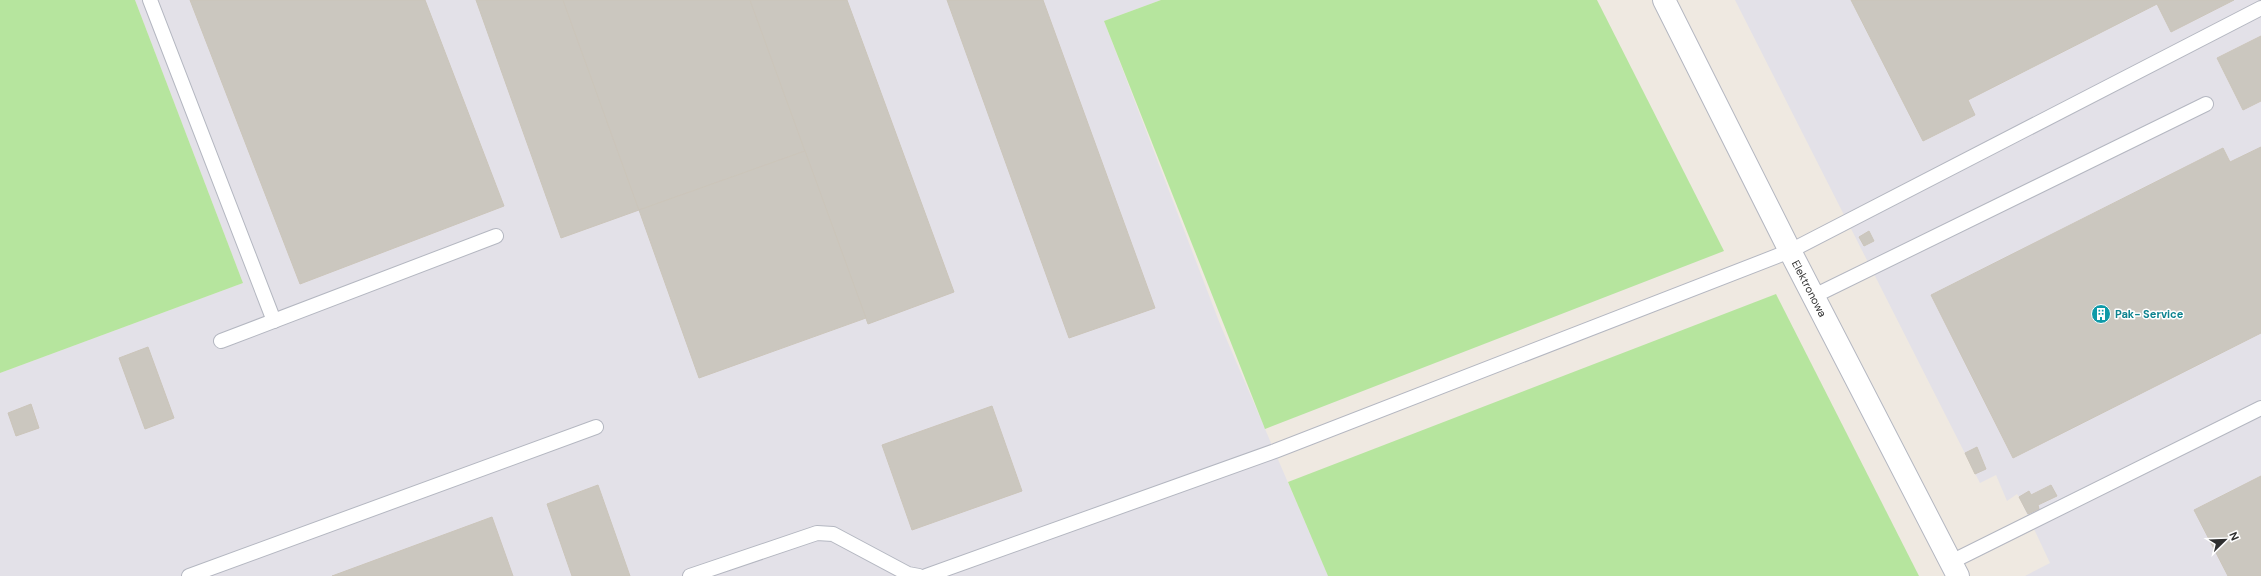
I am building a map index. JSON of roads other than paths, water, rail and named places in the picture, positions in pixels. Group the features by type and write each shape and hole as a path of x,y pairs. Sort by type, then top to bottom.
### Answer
{"street":[{"name":"Elektronowa","path":"1664,0 1790,251 1955,569"}],"lane":[{"path":"150,0 274,321"},
{"path":"926,576 1275,451 1790,251 2261,8"},
{"path":"1814,296 2206,104"},
{"path":"221,341 496,236"},
{"path":"1955,569 2261,408"},
{"path":"189,576 596,427"},
{"path":"690,576 818,533 833,534 908,574 920,576"}],"place":[{"name":"Pak- Service","path":"2101,314"}]}
